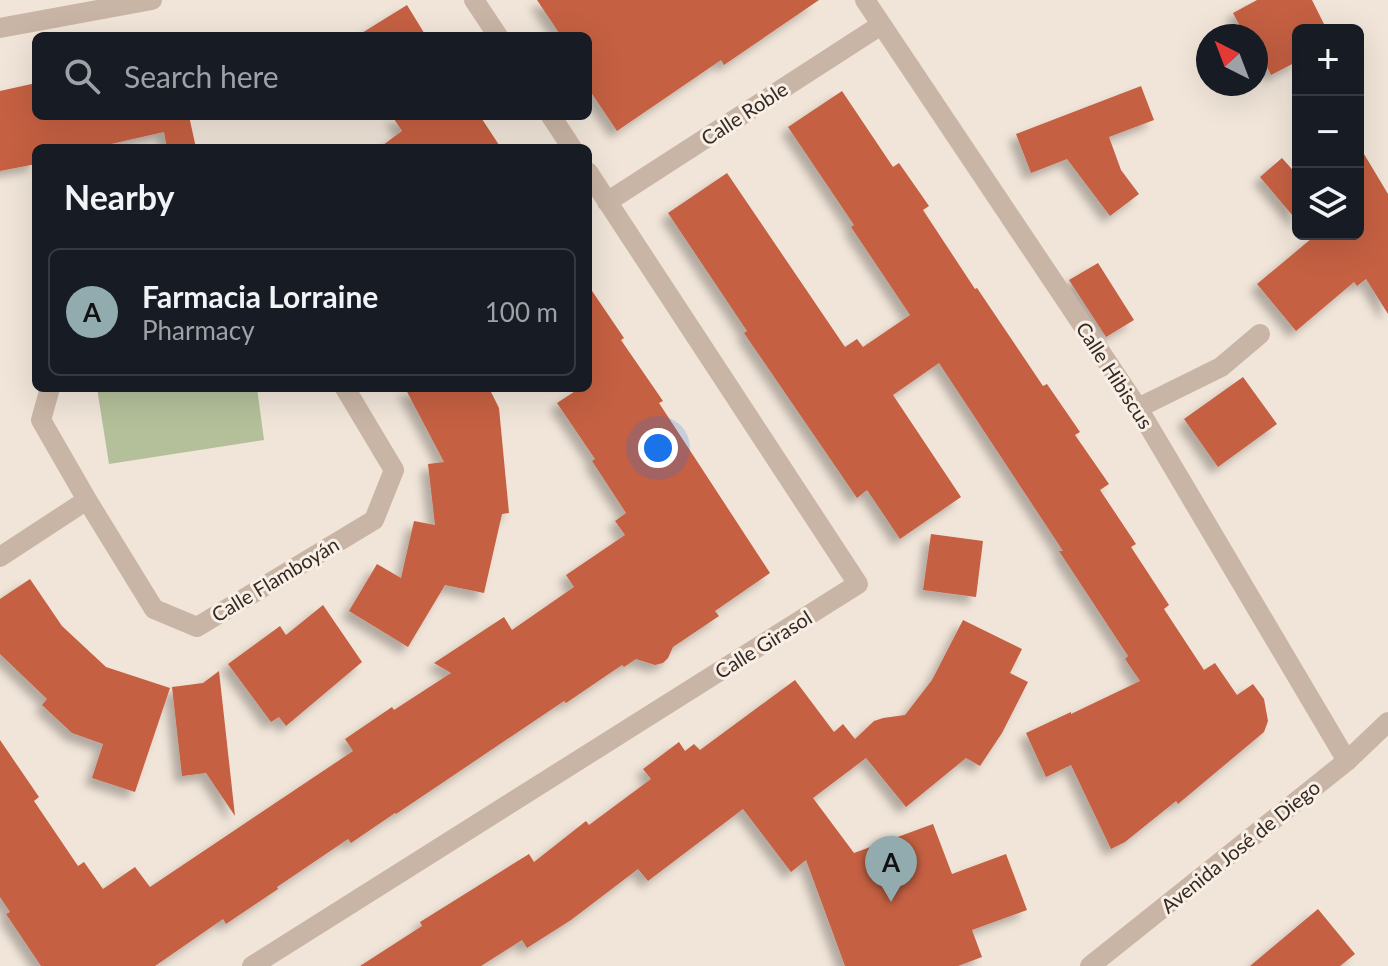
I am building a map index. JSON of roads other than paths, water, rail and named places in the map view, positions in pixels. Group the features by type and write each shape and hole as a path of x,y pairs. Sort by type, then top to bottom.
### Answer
{"street":[{"path":"0,28 152,0"},
{"path":"474,0 495,32"},
{"name":"Calle Hibiscus","path":"865,0 1138,408 1347,761"},
{"name":"Calle Roble","path":"607,202 881,25"},
{"path":"554,120 569,144"},
{"name":"Calle Girasol","path":"252,966 858,584 592,178"},
{"path":"1138,408 1221,367 1260,334"},
{"name":"Calle Flamboyán","path":"49,392 41,420 154,609 197,627 374,520 394,470 347,392"},
{"path":"0,557 87,500"},
{"name":"Avenida José de Diego","path":"1090,966 1347,761 1388,722"}],"place":[{"name":"Farmacia Lorraine","path":"891,902"}]}
